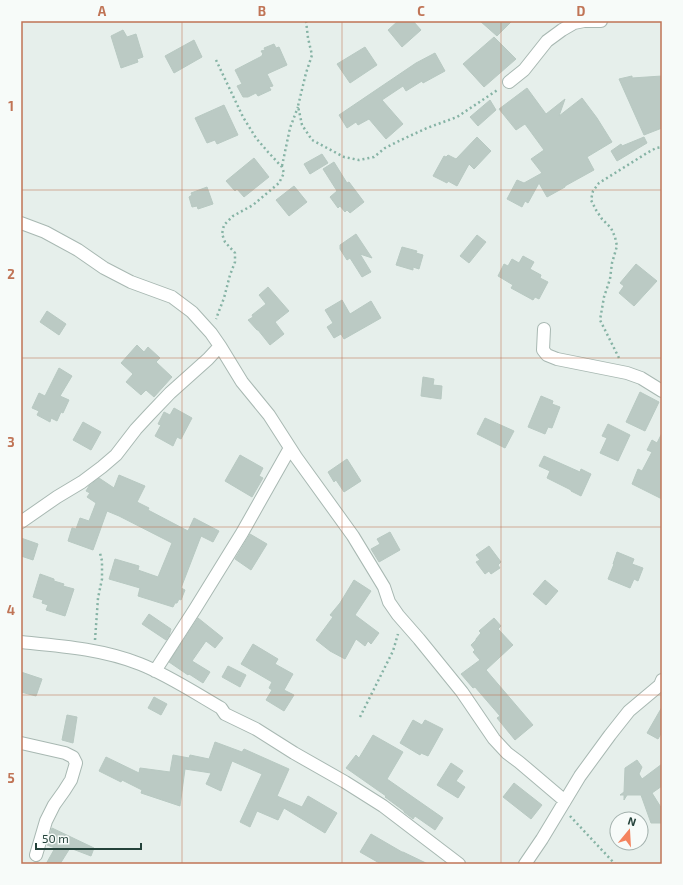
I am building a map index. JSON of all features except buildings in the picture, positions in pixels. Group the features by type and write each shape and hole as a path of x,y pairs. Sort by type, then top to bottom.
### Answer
{"street":[{"path":"509,82 524,70 547,41 562,30 574,23 601,21"},
{"path":"21,223 44,232 78,250 104,268 131,282 172,297 192,312 211,333 242,382 269,415 290,448 353,536 384,587 389,602 401,618 462,692 498,744 519,762 563,805"},
{"path":"544,329 543,350 547,355 557,359 627,373 641,378 662,391"},
{"path":"21,522 87,478 116,456 136,429 149,415 220,346"},
{"path":"155,671 242,533 290,448"},
{"path":"21,642 98,652 140,664 155,671 221,708 225,714 256,729 383,806 459,864"},
{"path":"525,864 580,776 610,735 629,711 660,685 662,680"},
{"path":"21,743 65,753 73,756 76,763 71,780 54,805 46,821 36,855"}],"path":[{"path":"211,333 235,262 234,253 225,242 222,234 224,225 233,216 253,205 279,183 284,173 282,166 290,128 298,106 312,55 306,21"},
{"path":"216,60 243,117 256,138 282,166"},
{"path":"298,106 302,125 312,140 344,157 359,160 374,156 385,148 401,140 458,117 509,82"},
{"path":"627,373 600,320 604,297 610,279 612,263 618,246 611,228 602,219 591,200 593,191 599,183 656,148 662,147"},
{"path":"98,652 95,643 95,634 98,598 102,579 102,560 100,553"},
{"path":"360,717 393,651 398,636 401,618"},
{"path":"563,805 576,822 615,864"}]}
